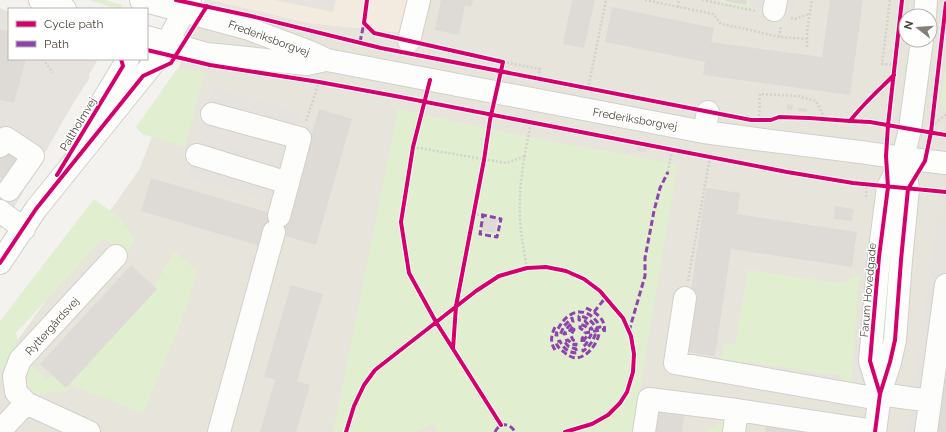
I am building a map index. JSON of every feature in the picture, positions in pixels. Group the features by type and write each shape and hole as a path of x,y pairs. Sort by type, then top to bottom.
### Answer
{"street":[{"path":"40,0 62,8"},
{"path":"409,41 419,0"},
{"path":"148,21 153,2"},
{"name":"Frederiksborgvej","path":"153,2 187,6 310,52 327,60 706,122 769,141 946,163"},
{"name":"Paltholmvej","path":"0,263 41,204 156,60 157,40 187,6"},
{"name":"Frederiksborgvej","path":"157,40 207,54 307,64 327,60"},
{"path":"903,158 910,129 921,48"},
{"name":"Paltholmvej","path":"41,204 127,60"},
{"path":"212,114 300,138 219,432"},
{"path":"0,146 6,138 33,156 4,187 41,204"},
{"path":"197,156 288,183"},
{"name":"Farum Hovedgade","path":"879,396 870,361 879,257 888,187 903,158"},
{"name":"Farum Hovedgade","path":"644,432 649,399 737,410 875,432 879,396 890,362 895,340 908,189 903,158"},
{"path":"0,211 24,228"},
{"name":"Ryttergårdsvej","path":"26,403 16,392 14,376 20,360 116,256"},
{"path":"926,432 946,285"},
{"path":"685,298 674,363 879,396 930,401"},
{"path":"0,429 2,429 26,403 89,432"},
{"path":"734,432 737,410"}],"path":[{"path":"588,89 606,0"},
{"path":"645,0 713,14 721,24 780,37 807,39"},
{"path":"678,7 679,0"},
{"path":"807,47 807,31 812,0"},
{"path":"890,0 882,64 895,67 896,58"},
{"path":"44,60 53,73"},
{"path":"501,69 502,62 540,68 538,79"},
{"path":"530,77 545,80"},
{"path":"312,81 326,83"},
{"path":"300,138 319,82"},
{"path":"581,87 596,90"},
{"path":"760,120 760,94 798,96 816,101 825,119"},
{"path":"932,126 946,114"},
{"path":"817,118 831,119"},
{"path":"523,121 539,124"},
{"path":"910,129 931,132 933,121"},
{"path":"527,268 520,218 521,187 530,129"},
{"path":"412,155 415,140"},
{"path":"413,147 506,163 525,156"},
{"path":"666,148 679,151"},
{"path":"668,172 672,149"},
{"path":"702,156 718,159"},
{"path":"685,298 710,157"},
{"path":"859,183 888,187"},
{"path":"474,214 481,215"}],"shaded area":[{"path":"205,0 211,0 309,23 415,34 422,0 946,0 946,432 0,432 0,365 139,170"},
{"path":"211,0 422,0 415,34 309,23"},
{"path":"275,0 336,0 333,12"},
{"path":"752,0 795,0 792,15 751,6"},
{"path":"0,8 8,12 8,60 97,60 7,220 0,229"},
{"path":"33,60 68,60 90,77 51,139 16,114"},
{"path":"512,80 579,94 599,102 482,81"},
{"path":"212,87 302,113 277,202 186,177"},
{"path":"937,218 946,218 946,297 927,432 906,432"}],"green space":[{"path":"89,0 105,0 122,5 121,8 115,8"},
{"path":"715,0 750,0 748,10"},
{"path":"946,62 946,111 941,101"},
{"path":"177,69 205,71 185,147 142,134 136,127"},
{"path":"398,109 528,137 678,164 633,432 437,432 433,423 416,432 333,432"},
{"path":"94,199 121,219 135,240 127,254 103,238 16,333 18,341 2,370 0,371 0,321"},
{"path":"174,251 197,271 186,310 143,413 70,385 67,391 37,394 22,383 26,362 48,379 54,374 63,383 155,286"},
{"path":"748,270 838,283 859,274 851,389 841,388 841,375 745,362 744,366 721,362 724,343 735,344"},
{"path":"723,412 731,432 704,432 720,422"}],"building":[{"path":"441,0 473,0 471,7 465,6 459,35 435,30"},
{"path":"572,0 595,0 584,48 563,44"},
{"path":"726,0 747,0 746,5"},
{"path":"830,0 863,0 850,95 703,75 705,62 605,42 612,7 714,28 711,42 822,57"},
{"path":"0,29 8,31 8,60 26,60 14,103 0,100"},
{"path":"787,104 793,105 792,110 787,110"},
{"path":"798,108 807,109 807,112 798,111"},
{"path":"319,109 352,119 316,245 272,232 267,248 141,211 151,178 287,218"},
{"path":"0,140 24,157 7,181 0,176"},
{"path":"637,147 647,149 646,152 637,151"},
{"path":"706,188 740,193 737,214 857,232 852,267 731,249 715,356 682,351"},
{"path":"835,206 854,209 852,221 834,219"},
{"path":"484,217 498,220 495,233 482,231"},
{"path":"131,265 157,289 66,388 40,364"},
{"path":"291,285 323,294 297,381 310,385 296,432 260,432 275,380 264,376"},
{"path":"943,368 946,368 946,432 935,432"},
{"path":"659,405 685,408 682,432 655,432"},
{"path":"767,419 850,432 765,432"}],"marked path":[{"path":"360,42 364,23"},
{"path":"629,331 645,276 645,258 654,211 660,188 668,172"},
{"path":"481,215 483,215 501,219 497,237 480,234 483,215"},
{"path":"586,308 594,312 606,297"},
{"path":"583,330 580,328 580,324 588,329 592,329 585,321 579,320 579,316 589,320 596,328 600,327 593,317 584,312 573,313 568,316 560,325 556,335 560,335 564,326 572,318 573,322 564,334 568,333 573,326 574,330 571,336 573,340 576,341 576,345 572,344 568,340 564,341 568,346 576,349 577,353 567,350 560,341 556,342 558,347 569,356 575,358 584,356 591,350 599,334 595,335 590,344 583,351 583,347 591,335 587,336 582,343 585,333 605,329"},
{"path":"594,312 603,321 604,334"},
{"path":"555,327 552,344 555,350"},
{"path":"495,432 502,425 508,425 515,432"}],"cycle path":[{"path":"176,0 251,16 381,48 751,120 771,120 779,117 870,122 946,135"},
{"path":"367,0 364,23 374,33 503,62 490,120 484,160 456,306 453,349"},
{"path":"880,394 870,361 879,257 888,187 886,156 888,125 902,0"},
{"path":"875,432 880,394 895,340 908,189 925,161 931,132 946,3"},
{"path":"0,263 36,209 143,76 171,63 207,6"},
{"path":"148,50 210,65 319,82 395,96 787,172 853,183 946,192"},
{"path":"57,175 123,66 121,60"},
{"path":"850,121 894,75"},
{"path":"430,80 413,147 401,222 409,273 436,322 501,425"},
{"path":"346,432 354,406 364,385 375,370 476,291 499,276 527,268 546,267 566,271 584,279 600,291 623,318 631,336 634,354 633,372 627,392 620,403 608,415 592,424 565,432"}]}
